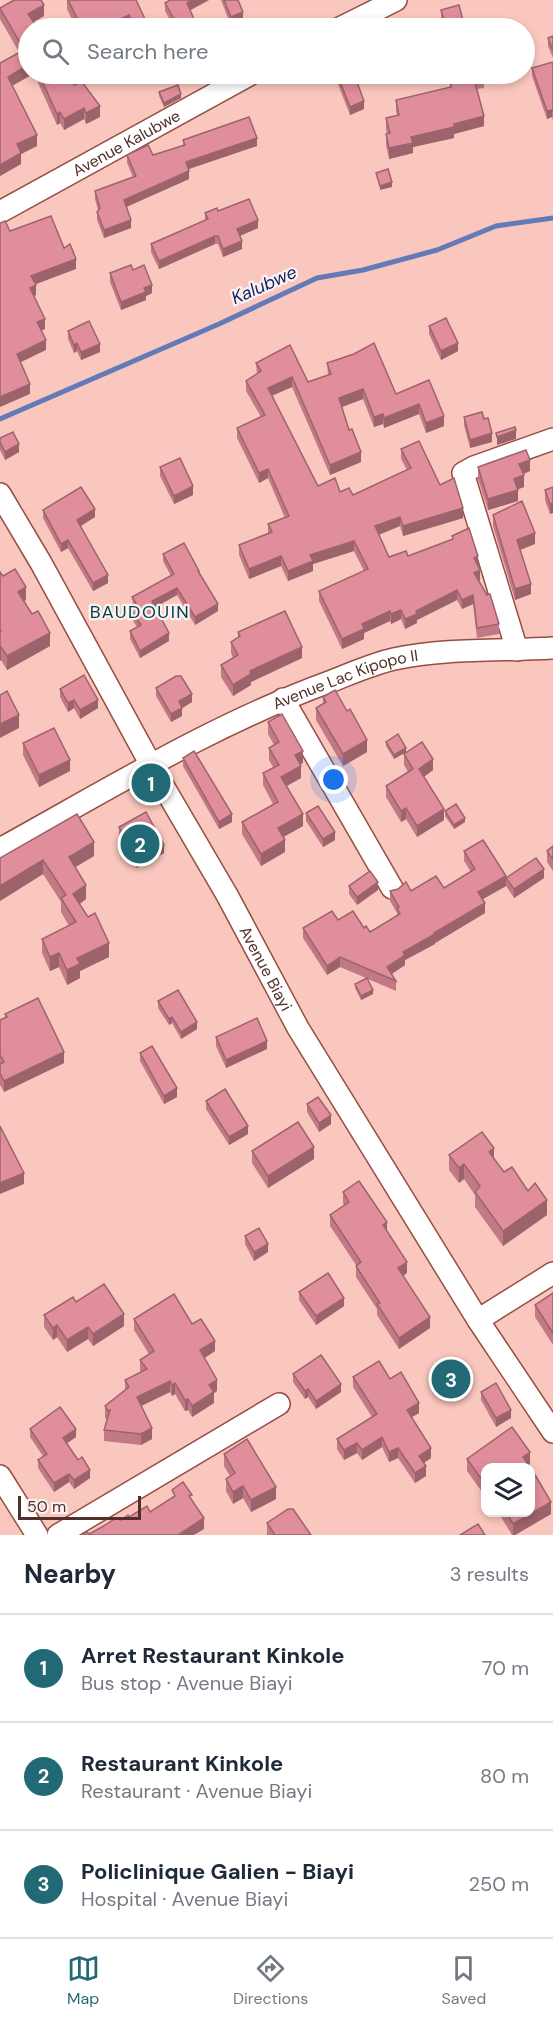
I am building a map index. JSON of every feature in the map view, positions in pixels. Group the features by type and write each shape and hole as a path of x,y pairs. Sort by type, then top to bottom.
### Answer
{"street":[{"path":"360,18 396,0"},
{"name":"Avenue Kalubwe","path":"0,212 233,84"},
{"path":"516,650 463,474 474,467 553,440"},
{"name":"Avenue Biayi","path":"0,494 41,563 151,765 216,876 308,1046 478,1320 553,1432"},
{"name":"Avenue Lac Kipopo II","path":"0,849 151,765 283,699 393,660 442,653 553,648"},
{"path":"283,699 392,888"},
{"path":"478,1320 553,1273"},
{"path":"58,1535 279,1404"},
{"path":"0,1476 37,1535"}],"building":[{"path":"14,0 41,0 44,5 28,14 31,18 18,18 18,40 0,8"},
{"path":"68,0 136,0 145,18 130,18 129,15 123,18 77,18"},
{"path":"170,0 192,0 187,3 194,18 174,18 165,3"},
{"path":"224,0 238,0 243,12 231,17"},
{"path":"459,5 462,18 443,18 441,10"},
{"path":"553,36 553,51 548,38"},
{"path":"18,53 18,71 8,77 37,135 17,144 21,153 0,165 0,63"},
{"path":"553,62 553,112 552,110 547,111 535,77 535,67"},
{"path":"44,84 84,84 100,106 86,113 84,108 64,119 60,112 57,114"},
{"path":"341,84 358,84 364,101 350,107"},
{"path":"451,84 475,84 484,116 454,124 454,127 411,137 413,143 389,148 386,134 390,133 386,118 399,115 396,100 451,87"},
{"path":"178,85 181,94 164,103 159,92"},
{"path":"249,117 257,138 186,162 189,171 124,200 131,220 104,230 97,212 100,208 95,191 136,176 127,155 148,145 153,155 185,145 183,140"},
{"path":"388,169 392,182 380,186 376,173"},
{"path":"249,199 258,220 237,229 242,241 223,249 218,236 215,236 159,261 151,244 208,219 205,213 217,208 218,211"},
{"path":"51,216 64,248 70,244 76,259 31,276 36,285 30,288 45,319 37,322 46,340 17,354 30,384 0,397 0,223 5,221 10,231"},
{"path":"131,265 133,270 144,265 152,285 144,288 146,292 121,302 110,273"},
{"path":"446,318 458,343 441,351 429,326"},
{"path":"89,321 100,344 81,352 77,343 74,345 68,331"},
{"path":"374,343 396,394 429,380 444,416 426,423 419,404 384,418 383,414 374,417 363,389 339,398 349,430 352,429 361,452 330,465 292,377 268,388 318,486 335,478 340,492 349,488 353,495 411,468 401,449 419,441 440,485 454,478 463,508 403,526 400,517 375,526 389,557 406,551 408,556 453,539 452,536 469,528 478,556 474,558 480,570 474,573 487,595 490,594 499,624 477,628 473,595 462,600 457,590 405,619 401,610 391,614 390,611 362,624 364,629 342,639 319,591 368,569 354,541 310,555 313,561 288,571 281,556 249,569 239,545 272,532 268,524 289,516 268,469 259,473 237,428 265,415 246,381 261,371 256,363 290,345 308,382 331,374 327,363 354,354"},
{"path":"482,412 484,419 488,418 492,433 470,440 464,417"},
{"path":"515,427 516,430 497,437 496,433"},
{"path":"13,432 19,444 5,452 0,438"},
{"path":"526,450 530,460 519,464 524,475 514,479 518,490 488,499 478,467"},
{"path":"180,458 193,486 174,496 160,467"},
{"path":"81,487 95,509 77,520 108,575 93,583 68,540 61,544 43,510"},
{"path":"553,487 553,503 550,504 545,490"},
{"path":"522,501 535,533 517,540 531,584 515,589 493,515"},
{"path":"184,543 218,604 195,617 177,588 152,601 169,633 140,651 130,631 141,625 130,608 136,603 132,597 174,574 163,554"},
{"path":"15,569 26,587 18,592 32,614 38,611 50,633 7,656 0,647 0,572 3,576"},
{"path":"285,611 302,647 250,671 251,674 233,685 221,665 238,655 231,642 240,636 238,632"},
{"path":"84,675 98,700 80,710 74,700 68,703 60,689"},
{"path":"176,676 181,676 192,694 179,701 182,708 171,714 156,688"},
{"path":"335,690 347,711 350,709 367,740 343,754 316,708 326,702 323,697"},
{"path":"7,691 19,715 0,724 0,695"},
{"path":"282,714 303,751 295,755 301,766 281,777 303,814 278,828 285,840 261,854 242,822 278,802 263,773 279,765 269,748 279,742 268,722"},
{"path":"54,728 70,760 39,775 23,743"},
{"path":"398,734 406,748 394,755 386,742"},
{"path":"422,742 433,759 419,769 444,809 417,826 406,808 401,811 386,786 413,769 404,754"},
{"path":"194,751 232,814 219,822 183,758"},
{"path":"456,804 465,818 454,825 445,811"},
{"path":"318,806 335,832 323,839 306,813"},
{"path":"146,812 164,845 136,860 119,827"},
{"path":"77,814 94,842 69,857 86,885 73,894 88,917 95,913 109,943 77,958 80,964 67,970 59,953 50,957 42,939 76,922 61,898 66,895 43,860 0,886 0,858"},
{"path":"483,840 506,876 478,892 485,903 403,952 405,955 387,967 396,981 340,957 327,966 303,928 332,911 338,920 353,911 364,928 366,926 370,932 400,914 397,908 399,907 390,891 398,889 406,882 411,891 436,876 444,888 475,869 464,851"},
{"path":"553,846 553,860 547,851"},
{"path":"536,858 544,869 514,889 506,878"},
{"path":"370,871 378,882 357,897 349,886"},
{"path":"367,978 373,990 361,996 355,984"},
{"path":"178,990 197,1022 181,1032 172,1017 169,1019 158,1001"},
{"path":"38,998 64,1052 4,1081 0,1073 0,1064 4,1062 0,1055 0,1020 7,1017 5,1014"},
{"path":"257,1018 267,1041 226,1060 216,1037"},
{"path":"152,1046 177,1088 164,1096 140,1053"},
{"path":"225,1089 248,1126 229,1137 206,1101"},
{"path":"318,1097 331,1115 319,1123 307,1104"},
{"path":"298,1122 314,1147 268,1176 252,1151"},
{"path":"0,1126 24,1173 0,1183"},
{"path":"482,1132 494,1148 489,1152 504,1172 512,1167 528,1191 535,1183 547,1200 503,1231 475,1192 480,1186 464,1164 459,1168 449,1155"},
{"path":"359,1181 387,1222 383,1225 407,1262 398,1268 430,1317 399,1338 356,1266 361,1262 330,1215 349,1202 343,1192"},
{"path":"259,1228 268,1244 254,1252 245,1236"},
{"path":"328,1273 344,1298 316,1316 299,1292"},
{"path":"104,1284 124,1314 93,1334 88,1327 67,1340 57,1325 53,1328 44,1315 73,1297 76,1302"},
{"path":"553,1293 553,1333 535,1305"},
{"path":"174,1294 192,1324 201,1319 215,1341 200,1350 217,1380 209,1385 214,1392 192,1406 188,1399 185,1400 175,1383 172,1385 170,1381 137,1397 152,1428 141,1434 104,1430 110,1410 108,1411 105,1406 129,1387 125,1380 147,1369 140,1360 154,1351 134,1319"},
{"path":"321,1355 341,1384 316,1401 308,1389 305,1391 293,1374"},
{"path":"379,1361 390,1379 401,1372 419,1403 407,1410 431,1448 419,1456 426,1466 415,1473 398,1448 389,1452 382,1437 362,1450 357,1443 344,1450 337,1439 377,1414 353,1377"},
{"path":"496,1383 511,1410 496,1418 481,1392"},
{"path":"60,1407 76,1429 63,1438 78,1460 82,1457 90,1470 74,1480 69,1474 54,1483 38,1460 47,1454 30,1429"},
{"path":"512,1427 530,1452 523,1457 527,1463 481,1463 481,1478 467,1459"},
{"path":"247,1439 276,1487 251,1500 243,1486 233,1492 226,1479 235,1473 224,1454"},
{"path":"535,1475 551,1502 535,1511"},
{"path":"183,1482 192,1495 189,1496 204,1518 178,1535 81,1535 87,1532 89,1534 116,1518 121,1520 128,1515 129,1517 147,1506 150,1512 175,1496 172,1490"},
{"path":"288,1509 293,1509 311,1535 275,1535 267,1523"},
{"path":"509,1517 525,1517 513,1524"},
{"path":"478,1524 485,1535 460,1535"}],"waterway":[{"name":"Kalubwe","path":"0,419 219,324 317,278 363,270 437,250 496,226 553,218"}],"place":[{"name":"Arret Restaurant Kinkole","path":"151,783"},
{"name":"Restaurant Kinkole","path":"140,844"},
{"name":"Policlinique Galien - Biayi","path":"451,1379"}],"district":[{"name":"BAUDOUIN","path":"140,612"}]}
